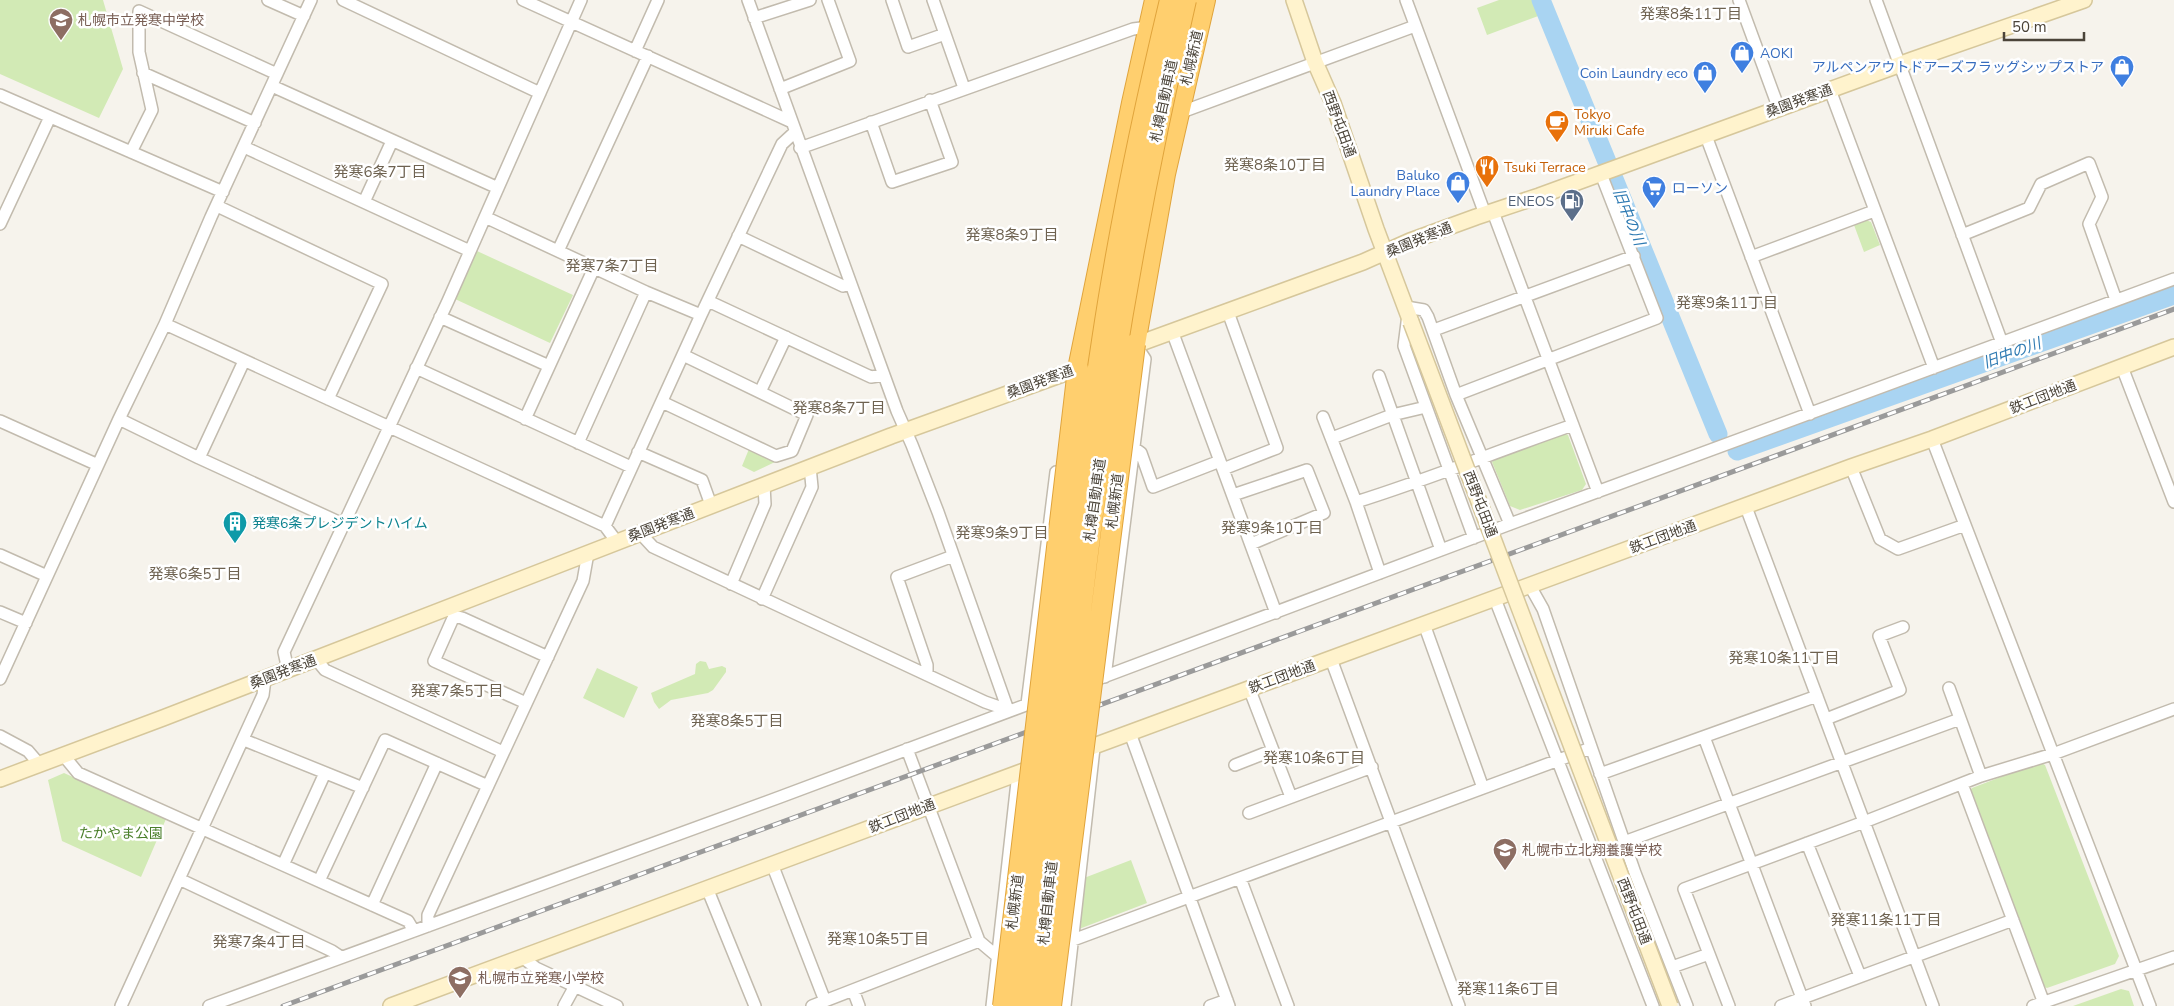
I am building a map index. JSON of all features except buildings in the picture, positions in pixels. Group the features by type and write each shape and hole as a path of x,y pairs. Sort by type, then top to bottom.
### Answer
{"highway":[{"name":"札幌新道","path":"1003,1006 1078,369 1156,0"},
{"name":"札樽自動車道","path":"1019,1006 1080,494 1102,339 1128,195 1170,0"},
{"name":"札樽自動車道","path":"1036,1006 1099,468 1118,342 1144,196 1186,0"},
{"name":"札幌新道","path":"1051,1006 1136,344 1165,174 1205,0"}],"street":[{"path":"268,0 304,16"},
{"path":"0,679 119,419 165,324 311,0"},
{"path":"343,0 540,92"},
{"path":"523,0 648,56 793,127"},
{"path":"288,670 284,652 440,317 581,0"},
{"path":"635,51 658,0"},
{"path":"748,0 800,148 953,556 1008,710"},
{"path":"754,18 810,0"},
{"path":"780,90 850,62 828,0"},
{"path":"892,0 908,47 945,34"},
{"path":"933,0 964,88"},
{"name":"西野屯田通","path":"1294,0 1333,103 1376,229 1670,1006"},
{"path":"1406,0 1489,213 1525,296 1598,492"},
{"path":"1740,0 1779,109"},
{"path":"1876,0 2002,342"},
{"name":"桑園発寒通","path":"0,779 316,659 451,612 588,553 711,505 905,431 1078,369 1136,344 1386,253 1410,241 2084,0"},
{"path":"131,152 152,110 138,52 139,11 277,74"},
{"path":"1179,113 1415,26"},
{"path":"800,148 1133,29 1149,27"},
{"path":"558,251 648,56"},
{"path":"144,73 255,123"},
{"path":"272,86 498,188"},
{"path":"1830,90 1934,368"},
{"path":"0,96 223,192"},
{"path":"871,122 892,182 952,162 930,100"},
{"path":"1,219 50,117"},
{"path":"605,526 738,236 782,144 793,127"},
{"path":"1706,136 1810,414"},
{"path":"364,202 392,141"},
{"path":"244,147 470,251"},
{"path":"1962,235 2029,208 2040,184 2090,163 2102,197 2088,224 2116,300"},
{"path":"1456,395 1658,318 1634,256 1608,171"},
{"path":"217,206 382,284 328,399"},
{"path":"1751,257 1874,211"},
{"path":"485,217 646,292 701,315"},
{"path":"738,236 844,286 851,284"},
{"path":"1434,330 1634,256"},
{"path":"525,418 594,268"},
{"path":"209,1006 1008,710 1105,677 1510,524 2174,279"},
{"path":"578,443 646,292"},
{"path":"708,301 871,377 884,375"},
{"path":"1474,538 1404,346 1408,314 1424,310 1434,330 1456,395 1510,524"},
{"path":"1134,448 1141,453 1153,486 1277,448 1228,312"},
{"path":"440,317 549,366"},
{"path":"165,324 605,526 617,542"},
{"path":"1172,331 1276,612"},
{"path":"760,392 786,337"},
{"path":"1105,677 1145,359 1136,344"},
{"name":"鉄工団地通","path":"391,1006 928,806 1851,467 1932,439 2174,347"},
{"path":"662,402 776,456 792,451 807,415 683,355"},
{"path":"199,458 244,361"},
{"path":"2122,367 2174,502"},
{"path":"416,368 631,467"},
{"path":"1027,704 1066,386 1078,369"},
{"path":"1379,376 1441,550"},
{"path":"1332,438 1392,415 1426,407"},
{"path":"1323,417 1356,502 1380,573"},
{"path":"119,419 343,524"},
{"path":"0,421 98,465"},
{"path":"1356,502 1418,483 1482,457 1573,425"},
{"path":"1932,439 2150,1006"},
{"path":"638,452 702,480 711,505"},
{"path":"762,599 812,487 810,467"},
{"path":"1851,467 1880,540 1898,548 1966,525"},
{"path":"1233,495 1307,470 1324,513 1251,544"},
{"path":"731,584 765,504 764,485"},
{"path":"1746,507 1933,1006"},
{"path":"640,533 653,547 985,702 1008,710"},
{"path":"428,926 428,915 583,582 588,553"},
{"path":"0,555 47,576"},
{"path":"927,674 927,665 897,577 953,556"},
{"path":"1530,586 1543,609 1624,842 1687,1006"},
{"path":"1495,599 1653,1006"},
{"path":"0,612 26,623"},
{"path":"526,703 434,661 451,612 548,657"},
{"path":"1424,624 1483,788"},
{"path":"1826,720 1900,690 1878,636 1903,626"},
{"path":"316,659 325,670 503,752"},
{"path":"1331,659 1459,1006"},
{"path":"121,1006 244,740 263,695 265,679"},
{"path":"1249,688 1291,797"},
{"path":"1949,688 1981,776"},
{"path":"1600,774 1817,696"},
{"path":"1729,1006 1684,889 1981,776 2053,754 2174,709"},
{"path":"1624,842 1960,719"},
{"path":"1130,733 1228,1003 1210,1006"},
{"path":"0,736 28,751 40,765"},
{"path":"1704,737 1804,1002"},
{"path":"244,740 362,788"},
{"path":"318,881 385,740 488,786"},
{"path":"1065,1006 1094,746"},
{"path":"1073,940 1592,748"},
{"path":"907,749 928,806 934,816 979,941 998,958"},
{"path":"1235,765 1273,750"},
{"path":"64,756 78,773 408,921 414,931"},
{"path":"372,905 437,763"},
{"path":"1249,813 1372,767"},
{"path":"283,865 325,773"},
{"path":"992,1006 1018,773"},
{"path":"1962,784 2013,920 2041,1005 2174,957"},
{"path":"1807,843 1860,976"},
{"path":"772,864 825,1001"},
{"path":"1240,878 1288,1006"},
{"path":"179,879 332,951 340,957"},
{"path":"707,888 755,1006"},
{"path":"1781,1006 1804,1002 1860,976 2013,920"},
{"path":"812,1006 979,941"},
{"path":"1672,967 1709,954"},
{"path":"522,957 536,968 617,1006"},
{"path":"564,1006 574,986"},
{"path":"853,990 860,1006"}],"green space":[{"name":"札幌市立発寒中学校","path":"0,0 103,0 123,69 99,118 0,74"},
{"path":"1499,0 1536,0 1541,15 1487,35 1477,8"},
{"path":"1866,220 1871,222 1880,245 1864,252 1854,225"},
{"path":"477,251 573,295 550,343 455,299"},
{"path":"1565,434 1568,435 1586,484 1582,490 1520,510 1510,506 1492,462 1494,459"},
{"path":"749,449 775,462 754,472 742,466"},
{"path":"700,661 706,662 709,669 722,666 726,668 726,672 713,690 708,693 671,700 659,709 651,693 695,674 696,664"},
{"path":"597,668 638,687 624,718 583,698"},
{"path":"2040,762 2045,765 2119,956 2115,964 2047,988 2042,986 1969,793 1972,788"},
{"name":"たかやま公園","path":"64,773 166,819 141,877 62,841 48,780"},
{"path":"1131,860 1147,903 1079,929 1084,878"},
{"path":"2121,989 2129,991 2134,1006 2073,1006"}],"waterway":[{"name":"旧中の川","path":"1541,0 1718,434"},
{"name":"旧中の川","path":"1737,451 2174,295"}],"railway":[{"path":"283,1006 2174,309"}],"place":[{"name":"札幌市立発寒中学校","path":"61,41"},
{"name":"AOKI","path":"1742,74"},
{"name":"アルペンアウトドアーズフラッグシップストア","path":"2122,88"},
{"name":"Coin Laundry eco","path":"1705,94"},
{"name":"Tokyo Miruki Cafe","path":"1557,143"},
{"name":"Tsuki Terrace","path":"1487,188"},
{"name":"Baluko Laundry Place","path":"1458,204"},
{"name":"ローソン","path":"1654,209"},
{"name":"ENEOS","path":"1572,222"},
{"name":"発寒6条プレジデントハイム","path":"235,544"},
{"name":"札幌市立北翔養護学校","path":"1505,871"},
{"name":"札幌市立発寒小学校","path":"460,999"}],"district":[{"name":"発寒8条11丁目","path":"1691,14"},
{"name":"発寒8条10丁目","path":"1275,165"},
{"name":"発寒6条7丁目","path":"380,172"},
{"name":"発寒8条9丁目","path":"1012,235"},
{"name":"発寒7条7丁目","path":"612,266"},
{"name":"発寒9条11丁目","path":"1727,303"},
{"name":"発寒8条7丁目","path":"839,408"},
{"name":"発寒9条10丁目","path":"1272,528"},
{"name":"発寒9条9丁目","path":"1002,533"},
{"name":"発寒6条5丁目","path":"195,574"},
{"name":"発寒10条11丁目","path":"1784,658"},
{"name":"発寒7条5丁目","path":"457,691"},
{"name":"発寒8条5丁目","path":"737,721"},
{"name":"発寒10条6丁目","path":"1314,758"},
{"name":"発寒11条11丁目","path":"1886,920"},
{"name":"発寒10条5丁目","path":"878,939"},
{"name":"発寒7条4丁目","path":"259,942"},
{"name":"発寒11条6丁目","path":"1508,989"}]}
